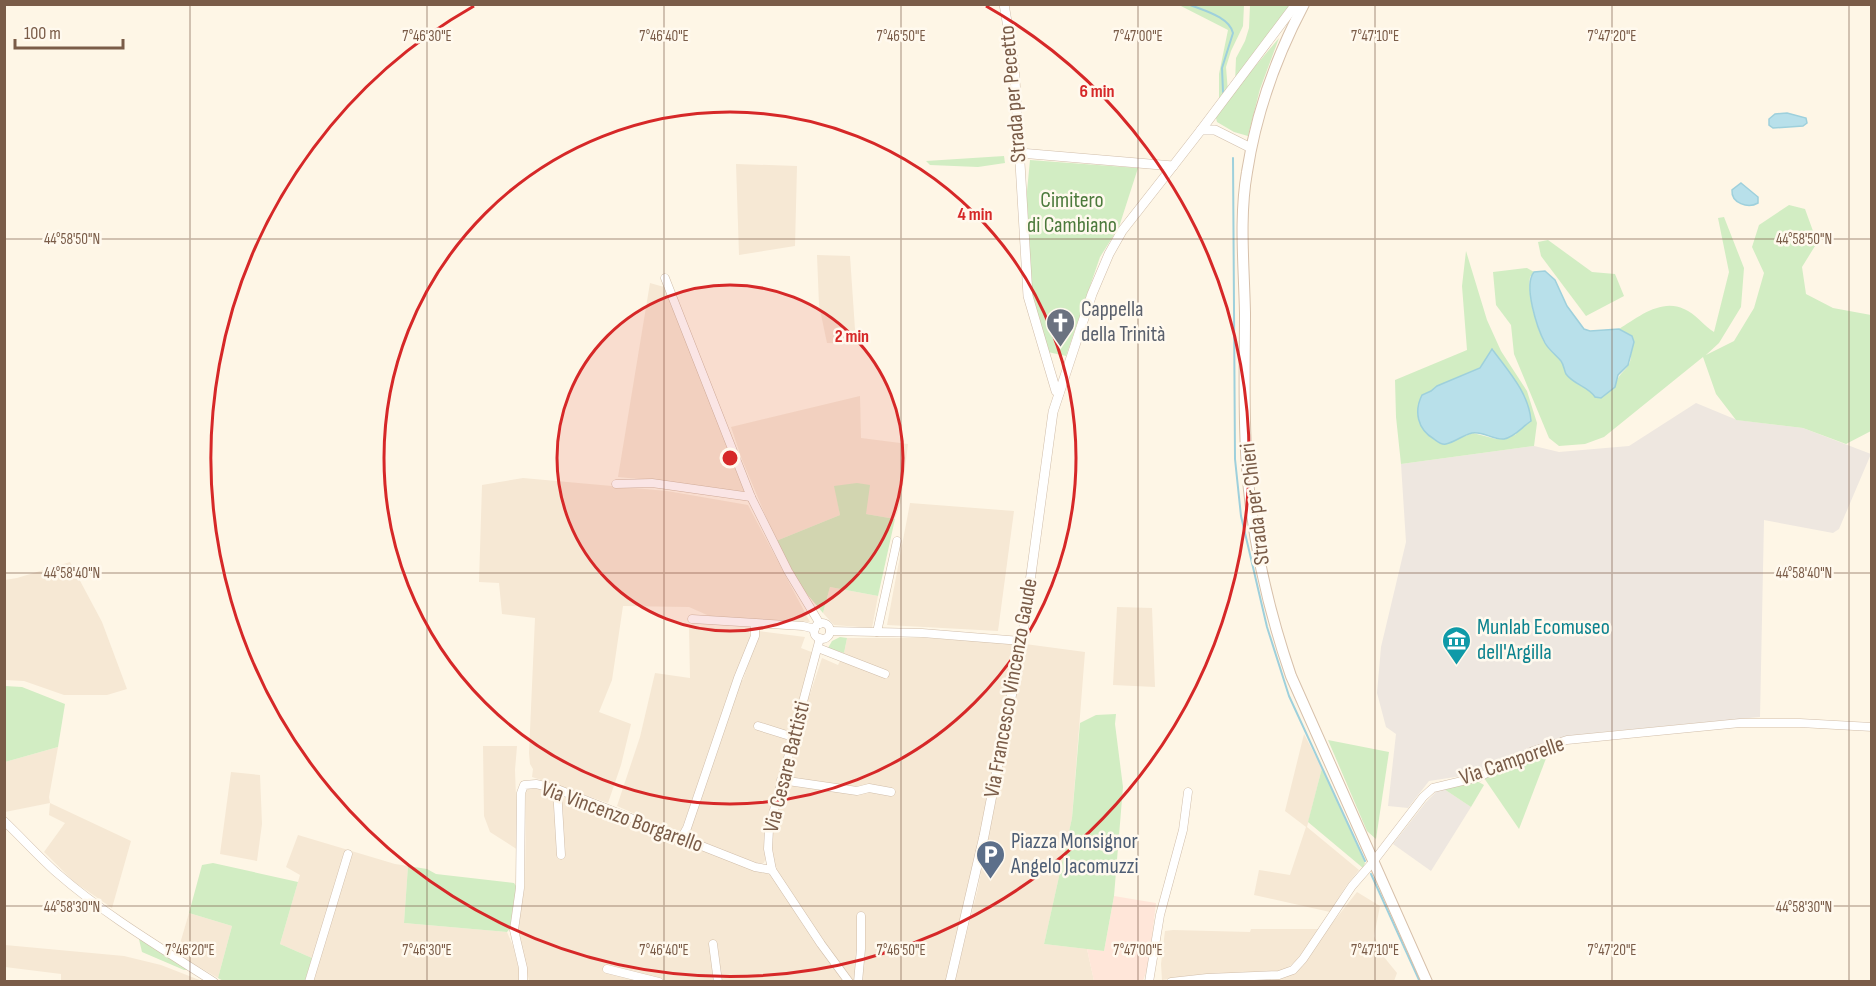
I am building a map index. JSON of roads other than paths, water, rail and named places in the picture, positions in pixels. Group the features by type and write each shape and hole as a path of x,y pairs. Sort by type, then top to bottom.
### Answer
{"main road":[{"name":"Strada per Chieri","path":"1304,4 1270,76 1246,175 1244,217 1247,465 1257,544 1278,639 1291,676 1427,981"}],"street":[{"name":"Strada per Pecetto","path":"1004,4 1014,63 1028,296 1056,391 1059,393"},
{"name":"Via Francesco Vincenzo Gaude","path":"950,981 984,836 1022,641 1053,412 1096,283 1108,254 1122,231 1202,130 1296,4"},
{"path":"1202,130 1215,130 1251,148"},
{"path":"1020,153 1173,166"},
{"path":"665,278 751,497 817,626 816,635 820,638 828,636 830,631 828,625 817,626 803,626 692,620"},
{"path":"616,484 652,483 751,497"},
{"path":"877,632 897,542"},
{"path":"682,837 755,636 755,624"},
{"path":"830,631 1022,641"},
{"name":"Via Cesare Battisti","path":"820,638 781,780 769,829 768,849 772,870 821,944 849,981"},
{"path":"818,648 885,674"},
{"name":"Via Camporelle","path":"1171,981 1280,978 1293,970 1303,959 1352,885 1432,788 1479,777 1533,751 1567,740 1740,723 1800,723 1872,727"},
{"path":"758,726 793,737"},
{"path":"781,780 857,791 869,788 891,792"},
{"name":"Via Vincenzo Borgarello","path":"523,981 523,968 514,930 519,888 522,788 528,783 557,789 755,867 772,870"},
{"path":"557,789 561,855"},
{"path":"1149,981 1160,915 1183,830 1188,792"},
{"path":"4,821 82,893 214,981"},
{"path":"309,981 348,854"},
{"path":"858,981 861,916"},
{"path":"713,944 718,981"},
{"path":"608,969 660,981"}],"water":[{"path":"1787,113 1806,118 1807,123 1803,126 1773,128 1769,125 1769,119 1775,114"},
{"path":"1741,183 1758,197 1758,203 1745,205 1734,198 1732,190"},
{"path":"1545,271 1555,280 1567,306 1584,329 1590,331 1619,329 1632,336 1634,342 1628,365 1618,375 1615,387 1601,398 1595,397 1589,390 1569,378 1563,364 1547,346 1542,336 1532,307 1530,286 1534,272"},
{"path":"1492,349 1522,392 1531,421 1515,434 1504,439 1476,433 1446,444 1440,443 1428,435 1421,425 1418,407 1422,395 1437,386 1480,368"}],"waterway":[{"path":"1188,4 1220,18 1226,22 1233,33 1222,68 1223,92"},
{"path":"1233,158 1235,459 1241,516 1267,627 1289,696 1365,861"},
{"path":"1371,874 1420,982"}],"place":[{"name":"Cappella della Trinità","path":"1060,348"},
{"name":"Munlab Ecomuseo dell'Argilla","path":"1456,666"},
{"name":"Piazza Monsignor Angelo Jacomuzzi","path":"990,880"}],"park label":[{"name":"Cimitero di Cambiano","path":"1072,212"}]}
